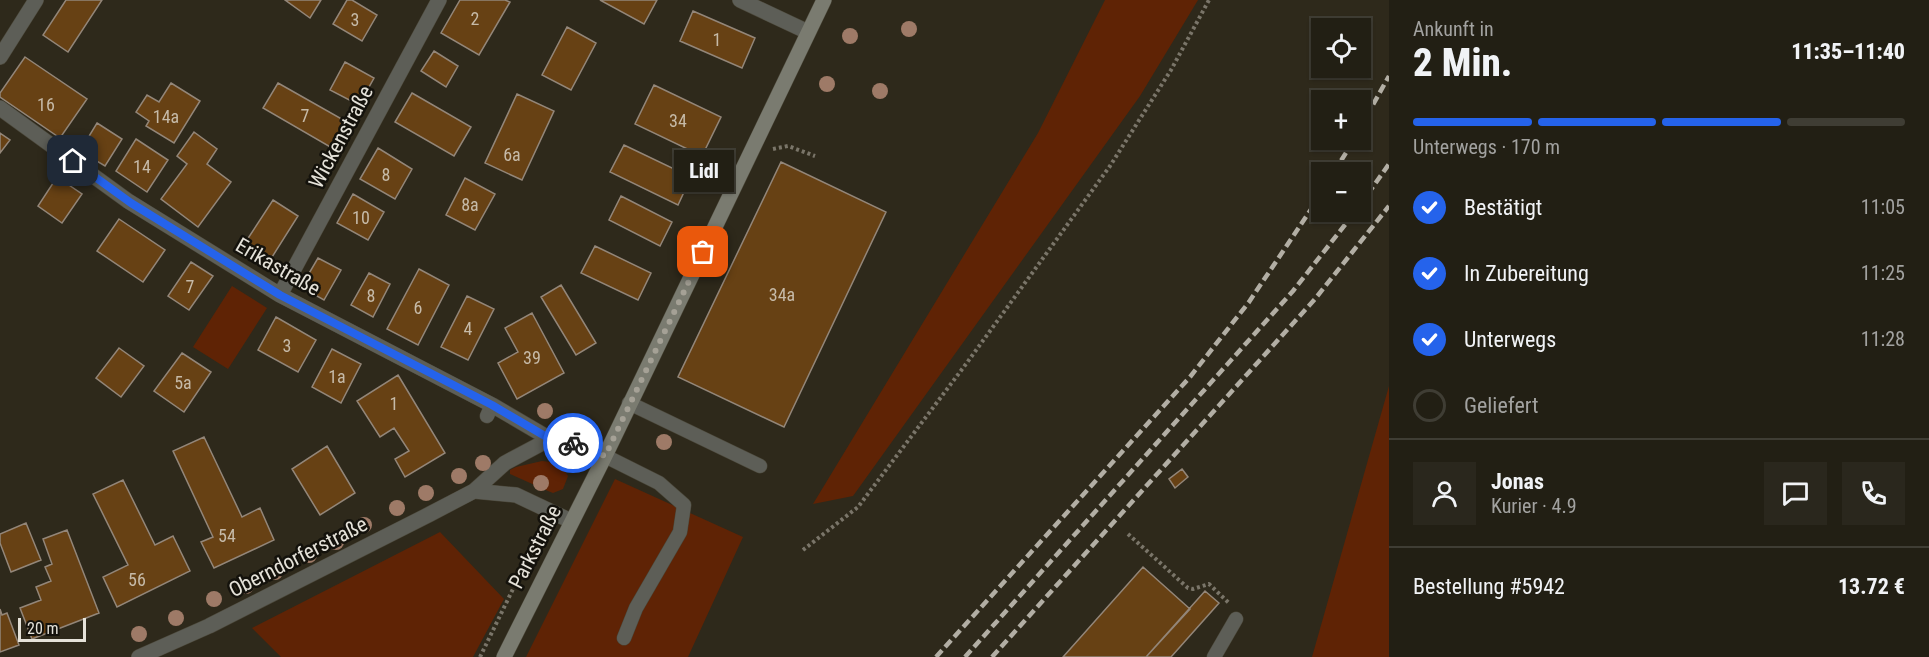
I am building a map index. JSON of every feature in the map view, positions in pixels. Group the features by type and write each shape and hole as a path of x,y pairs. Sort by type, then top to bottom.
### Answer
{"main road":[{"path":"605,456 824,0"},
{"name":"Parkstraße","path":"504,657 605,456"}],"street":[{"path":"0,57 36,0"},
{"name":"Wickenstraße","path":"280,295 439,0"},
{"path":"740,0 808,32"},
{"name":"Erikastraße","path":"0,108 128,201 280,295 490,410 550,439"},
{"path":"550,439 566,440 605,456"},
{"name":"Oberndorferstraße","path":"139,657 209,626 474,491 505,463 550,439"},
{"path":"474,491 516,495 571,521"}],"lane":[{"path":"629,403 760,466"},
{"path":"605,456 659,483 684,505 680,532 636,608 624,638"},
{"path":"1214,657 1236,620"}],"path":[{"path":"803,550 858,507 966,364 1110,166 1171,70 1209,0"},
{"path":"752,153 788,146 815,156"},
{"path":"1128,534 1188,588 1193,589 1209,584 1237,609 1236,620"}],"shaded area":[{"path":"1105,0 1198,0 1140,96 853,496 813,504 1038,133"},
{"path":"232,286 267,308 228,369 193,347"},
{"path":"1389,386 1389,657 1312,657"},
{"path":"542,461 558,465 566,472 568,476 563,489 553,493 510,474 510,470 516,467"},
{"path":"615,479 743,537 688,657 526,657"},
{"path":"440,532 504,599 473,657 281,657 252,628"}],"building":[{"path":"66,0 102,0 68,52 43,35"},
{"path":"285,0 321,0 310,18"},
{"path":"347,0 352,0 377,15 362,41 333,24"},
{"path":"460,0 510,2 479,55 441,33"},
{"path":"600,0 657,0 644,24"},
{"path":"693,11 755,38 742,68 680,41"},
{"path":"567,27 596,43 571,90 542,75"},
{"path":"434,51 458,66 446,87 421,71"},
{"path":"25,57 87,99 60,138 0,97 0,93"},
{"path":"345,62 374,78 359,105 330,90"},
{"path":"171,83 200,101 174,143 146,126 149,121 136,112 147,95 159,102"},
{"path":"278,83 347,122 332,148 263,108"},
{"path":"654,85 721,117 702,156 635,124"},
{"path":"412,93 471,127 454,156 395,122"},
{"path":"517,94 554,111 522,180 485,163"},
{"path":"97,123 122,139 105,166 80,151"},
{"path":"194,132 217,149 207,164 231,182 198,227 161,199 187,164 177,156"},
{"path":"0,133 10,140 0,153"},
{"path":"136,139 168,160 147,192 116,171"},
{"path":"624,145 691,177 678,205 610,172"},
{"path":"378,148 412,169 395,199 360,179"},
{"path":"781,162 886,212 784,427 678,377"},
{"path":"57,177 82,194 62,223 38,206"},
{"path":"465,178 495,194 475,230 446,215"},
{"path":"353,194 384,212 368,240 337,223"},
{"path":"621,196 672,222 660,246 609,220"},
{"path":"273,200 298,216 267,265 241,249"},
{"path":"119,219 165,250 143,282 97,251"},
{"path":"595,246 651,273 638,300 581,273"},
{"path":"318,258 341,270 324,300 301,287"},
{"path":"191,262 213,276 189,310 168,296"},
{"path":"419,269 449,285 418,345 387,329"},
{"path":"369,273 390,284 373,317 351,305"},
{"path":"561,285 596,343 576,355 541,297"},
{"path":"467,296 494,309 468,360 441,347"},
{"path":"532,313 564,373 517,399 498,363 518,352 505,328"},
{"path":"276,317 316,340 298,372 258,350"},
{"path":"119,348 144,366 121,397 96,378"},
{"path":"332,349 361,364 341,403 312,387"},
{"path":"182,353 211,372 184,412 154,391"},
{"path":"398,375 445,453 405,477 395,459 409,451 394,428 380,437 357,401"},
{"path":"204,437 242,517 260,508 274,540 214,568 201,542 213,537 173,451"},
{"path":"327,446 355,493 320,515 292,469"},
{"path":"1182,469 1188,477 1175,488 1169,479"},
{"path":"123,480 155,545 173,536 190,571 117,607 103,577 128,565 93,494"},
{"path":"26,523 41,560 11,572 0,543 0,534"},
{"path":"67,530 99,613 32,639 20,608 41,600 36,587 51,581 45,567 52,564 43,539"},
{"path":"1143,567 1190,609 1146,657 1063,657"},
{"path":"1205,591 1219,603 1171,657 1146,657"},
{"path":"0,609 2,615 7,613 19,645 0,652"}],"railway":[{"path":"1371,108 1389,76"},
{"path":"1340,162 1348,150"},
{"path":"1371,189 1389,164"},
{"path":"992,657 1315,299 1389,206"},
{"path":"936,657 1190,377 1249,302 1311,209"},
{"path":"965,657 1293,291 1347,222"}],"way so far":[{"path":"573,443 605,456 703,252"}],"place":[{"name":"Lidl","path":"703,252"}],"route":[{"path":"73,161 131,203 280,295 492,405 550,439 573,443"}]}
